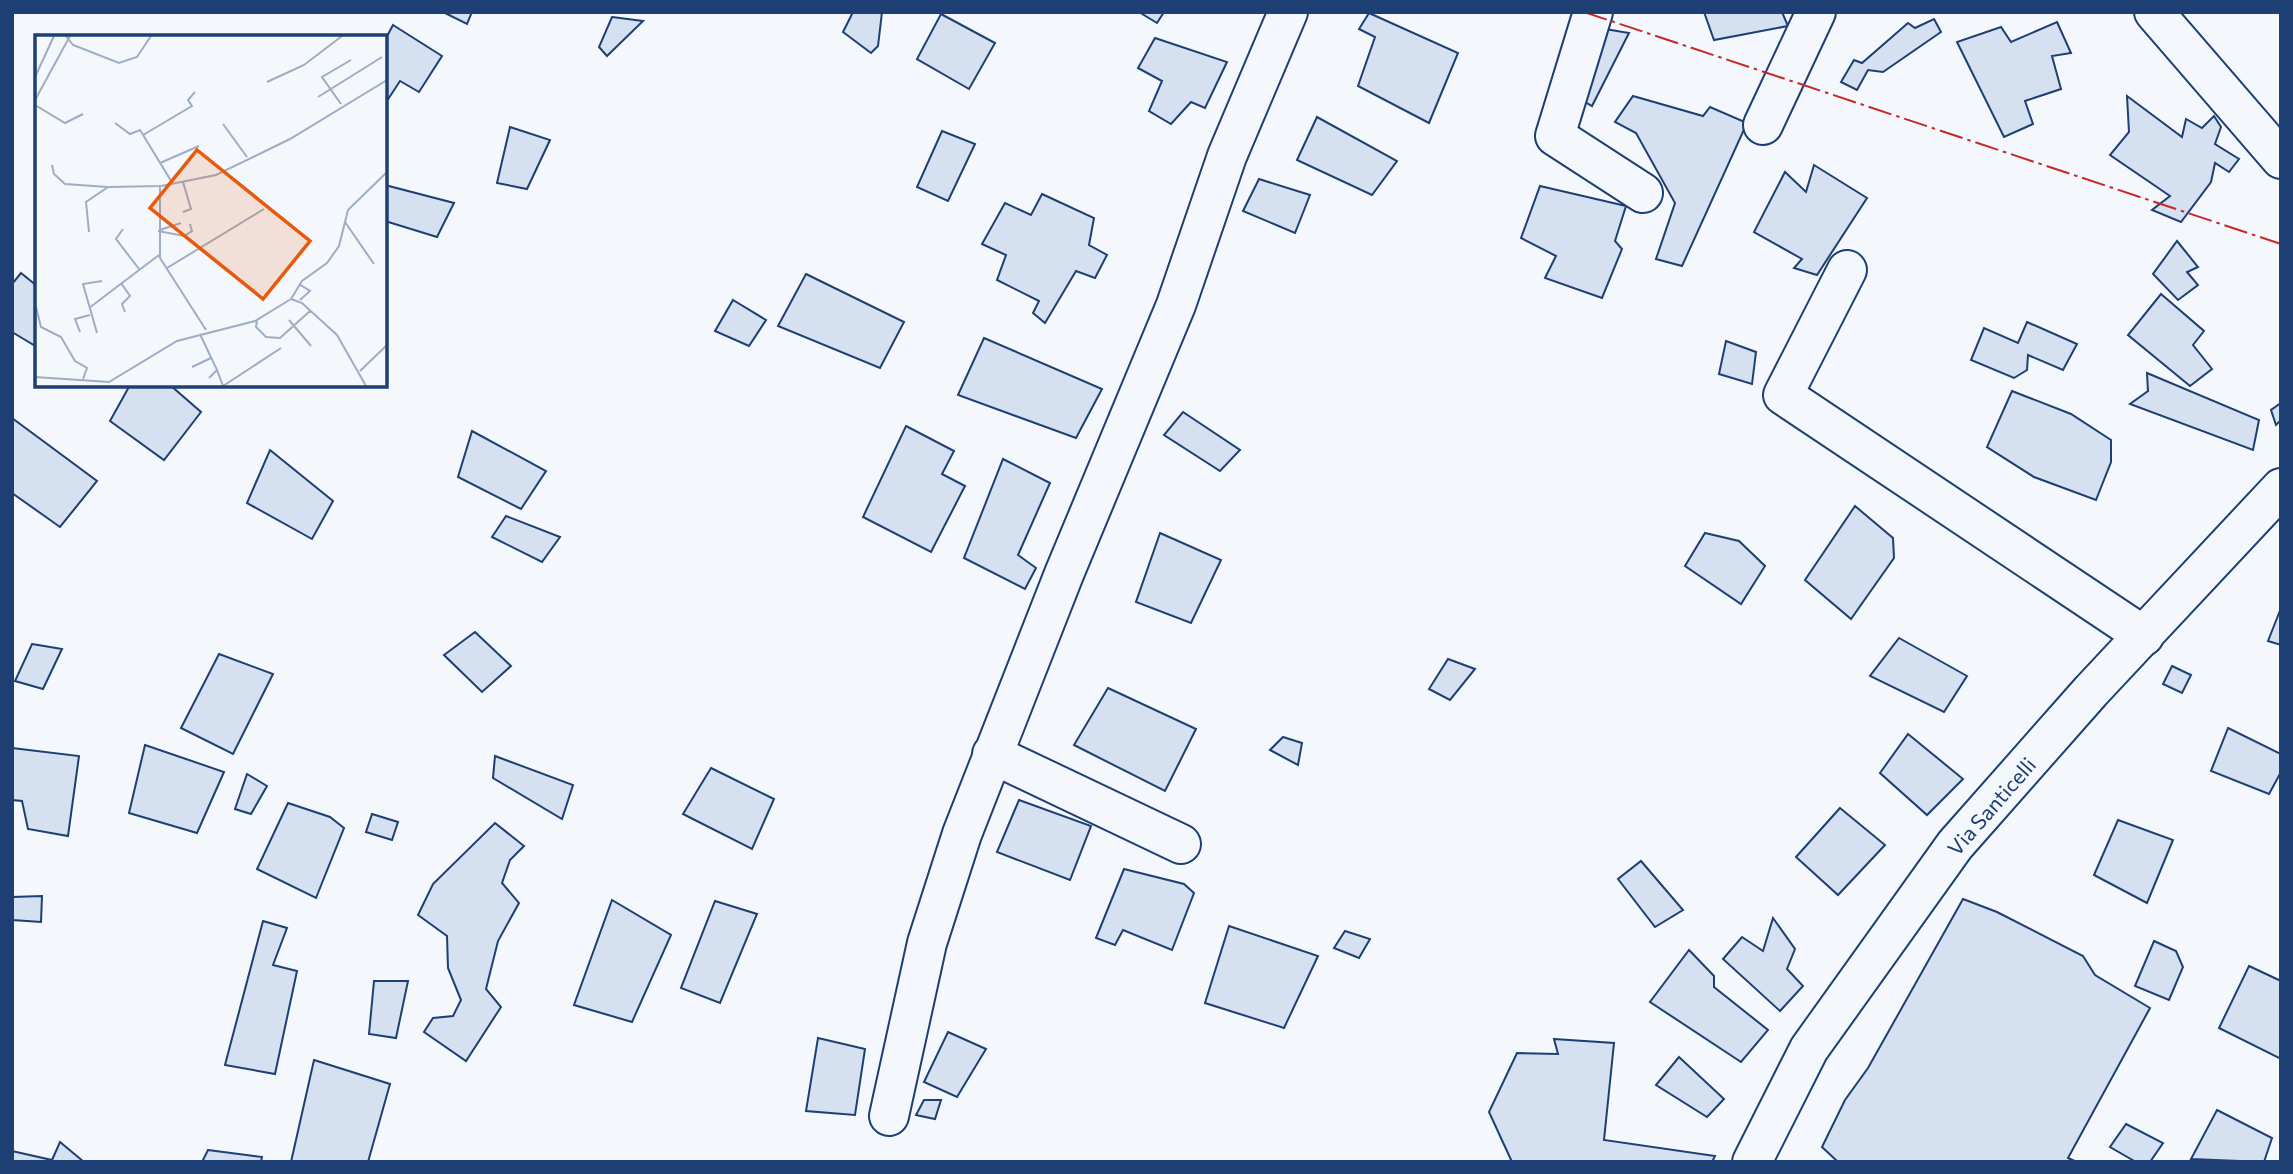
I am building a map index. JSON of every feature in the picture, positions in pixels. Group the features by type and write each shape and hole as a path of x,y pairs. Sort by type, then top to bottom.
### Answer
{"street":[{"path":"889,1116 927,943 962,834 1064,574 1130,421 1176,305 1227,156 1289,12"},
{"path":"1593,12 1555,136 1643,193"},
{"path":"1763,125 1816,12"},
{"path":"2154,12 2281,159"},
{"path":"1847,270 1783,395 2144,636"},
{"name":"Via Santicelli","path":"1752,1162 1809,1049 1955,845 2144,636 2267,525 2281,488"},
{"path":"992,754 1181,844"}],"building":[{"path":"443,12 472,12 467,24"},
{"path":"853,12 882,12 878,46 871,53 843,32"},
{"path":"1139,12 1164,12 1157,23"},
{"path":"1704,12 1782,12 1788,26 1714,40"},
{"path":"1369,13 1458,53 1429,123 1358,86 1375,37 1359,29"},
{"path":"941,14 995,43 969,89 917,59"},
{"path":"612,17 643,21 607,56 599,47"},
{"path":"1934,19 1941,32 1883,72 1868,70 1857,90 1841,82 1854,60 1862,63 1908,23 1915,28"},
{"path":"2057,22 2071,53 2052,56 2061,89 2025,101 2033,124 2004,137 1957,42 2001,27 2011,42"},
{"path":"393,25 442,56 419,92 400,81 387,101 387,36"},
{"path":"1599,28 1629,33 1592,106 1573,95"},
{"path":"1155,38 1227,62 1205,108 1191,102 1171,124 1149,111 1162,81 1138,68"},
{"path":"1633,96 1703,116 1710,107 1747,123 1682,266 1656,259 1675,203 1636,133 1615,122"},
{"path":"2127,96 2182,137 2186,119 2202,128 2214,116 2221,127 2215,144 2239,159 2229,172 2215,163 2211,182 2181,222 2152,210 2170,196 2110,155 2129,132"},
{"path":"1317,117 1397,161 1372,195 1297,160"},
{"path":"510,127 550,140 527,189 497,183"},
{"path":"942,131 975,144 948,201 917,187"},
{"path":"1814,165 1867,198 1817,275 1794,268 1802,259 1754,232 1785,172 1806,192"},
{"path":"1259,179 1310,195 1295,233 1243,211"},
{"path":"387,186 454,203 437,237 387,222"},
{"path":"1540,186 1626,206 1615,241 1622,249 1602,298 1545,278 1556,256 1521,238"},
{"path":"1042,194 1094,218 1089,245 1107,255 1095,278 1076,271 1045,323 1033,313 1039,301 997,280 1006,255 982,244 1005,203 1031,215"},
{"path":"2177,241 2198,267 2187,272 2198,285 2178,300 2153,274"},
{"path":"21,273 35,284 35,346 12,332 12,284"},
{"path":"806,274 904,322 880,368 778,326"},
{"path":"2161,294 2204,331 2193,345 2212,369 2190,386 2128,335"},
{"path":"733,300 766,320 749,346 715,331"},
{"path":"2027,322 2077,344 2063,370 2028,355 2027,370 2014,378 1971,360 1984,328 2018,343"},
{"path":"984,338 1102,389 1076,438 958,395"},
{"path":"1726,341 1756,352 1752,384 1719,374"},
{"path":"2147,373 2259,420 2253,450 2130,404 2148,391"},
{"path":"129,387 172,387 201,412 164,460 110,421"},
{"path":"2012,391 2071,414 2111,440 2111,462 2096,500 2034,477 1987,447"},
{"path":"2281,403 2281,420 2276,425 2271,410"},
{"path":"1183,412 1240,450 1220,471 1164,435"},
{"path":"12,418 97,481 60,527 12,493"},
{"path":"906,426 954,451 942,474 965,486 931,552 863,517"},
{"path":"472,431 546,471 521,509 458,477"},
{"path":"270,450 333,501 312,539 247,503"},
{"path":"1003,459 1050,483 1018,555 1036,568 1025,589 964,558"},
{"path":"1855,506 1893,538 1894,558 1851,619 1805,580"},
{"path":"506,516 560,537 542,562 492,537"},
{"path":"1160,533 1221,560 1191,623 1136,602"},
{"path":"1705,533 1739,541 1765,566 1741,604 1685,566"},
{"path":"2281,608 2281,645 2268,641"},
{"path":"475,632 511,666 482,692 444,655"},
{"path":"1899,638 1967,676 1944,712 1870,676"},
{"path":"32,644 62,649 43,689 15,681"},
{"path":"219,654 273,674 233,754 181,728"},
{"path":"1448,659 1475,669 1450,700 1429,689"},
{"path":"2172,666 2191,675 2182,693 2163,684"},
{"path":"1108,688 1196,729 1165,791 1074,745"},
{"path":"2228,728 2281,754 2281,772 2269,794 2211,771"},
{"path":"1908,734 1963,779 1927,815 1880,773"},
{"path":"1283,737 1302,743 1298,765 1270,750"},
{"path":"145,745 224,772 197,833 129,813"},
{"path":"12,748 79,756 68,836 28,829 22,801 12,800"},
{"path":"495,756 573,785 562,819 493,778"},
{"path":"711,768 774,799 752,849 683,814"},
{"path":"247,774 267,786 251,814 235,809"},
{"path":"1019,800 1091,826 1070,880 997,852"},
{"path":"288,803 330,817 344,828 316,898 257,869"},
{"path":"1840,808 1885,845 1838,895 1796,857"},
{"path":"372,814 398,822 392,840 366,832"},
{"path":"2118,820 2173,840 2147,903 2094,875"},
{"path":"495,823 524,846 510,860 502,883 519,903 498,941 486,989 501,1007 466,1061 424,1032 433,1018 453,1016 461,1000 448,968 447,936 418,915 433,884"},
{"path":"1641,861 1683,910 1655,927 1618,879"},
{"path":"1124,869 1184,884 1194,893 1172,950 1123,930 1115,945 1096,938"},
{"path":"42,896 41,922 12,920 12,897"},
{"path":"1963,899 1997,912 2083,956 2095,975 2150,1008 2068,1158 2077,1162 1838,1162 1822,1147 1845,1100 1868,1068"},
{"path":"612,900 671,935 632,1022 574,1005"},
{"path":"715,901 757,914 720,1003 681,988"},
{"path":"1773,918 1795,949 1787,969 1803,986 1780,1011 1723,959 1742,937 1763,951"},
{"path":"263,921 287,928 273,965 297,971 275,1074 225,1065"},
{"path":"1229,926 1318,956 1284,1028 1205,1003"},
{"path":"1345,931 1370,939 1359,958 1334,948"},
{"path":"2154,941 2176,951 2183,967 2169,1000 2135,986"},
{"path":"1689,950 1714,976 1714,987 1768,1030 1741,1062 1650,1002"},
{"path":"2249,966 2281,981 2281,1059 2219,1028"},
{"path":"374,981 408,981 396,1038 369,1034"},
{"path":"948,1032 986,1049 957,1097 924,1082"},
{"path":"818,1038 865,1049 855,1115 806,1111"},
{"path":"1554,1039 1614,1043 1604,1140 1715,1156 1712,1162 1512,1162 1489,1112 1517,1053 1558,1054"},
{"path":"1679,1057 1724,1099 1707,1117 1656,1085"},
{"path":"314,1060 390,1084 368,1162 291,1162"},
{"path":"924,1100 941,1100 935,1119 916,1115"},
{"path":"2217,1110 2272,1138 2264,1162 2191,1159"},
{"path":"2126,1124 2163,1143 2150,1162 2136,1162 2110,1147"},
{"path":"60,1142 84,1162 12,1162 12,1151 52,1160"},
{"path":"208,1150 262,1157 261,1162 202,1162"}],"power":[{"path":"1584,12 2281,244"}]}
